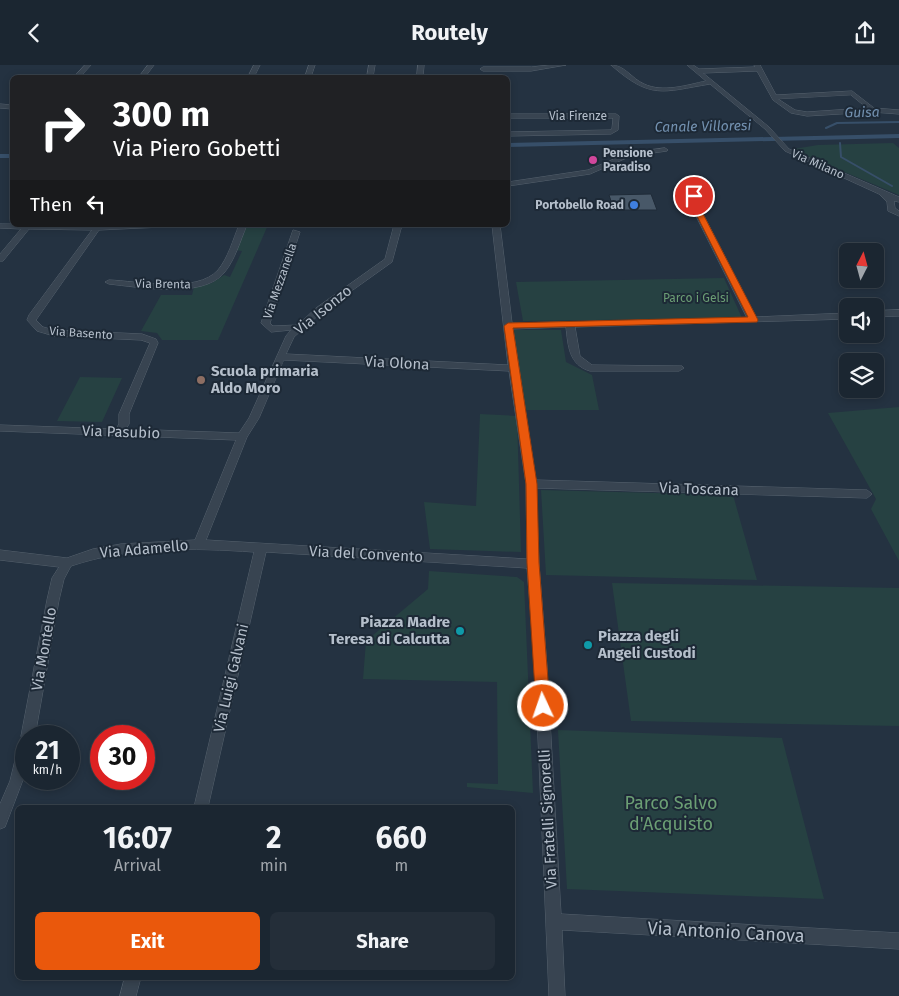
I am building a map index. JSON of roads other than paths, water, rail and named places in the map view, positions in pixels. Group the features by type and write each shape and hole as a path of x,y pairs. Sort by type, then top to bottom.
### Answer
{"street":[{"path":"79,75 88,65"},
{"path":"482,67 541,68 562,65"},
{"path":"614,65 640,84 649,88 670,89 712,82"},
{"name":"Via Milano","path":"690,65 770,131 780,144 795,155 876,189 896,202 891,209 899,214"},
{"path":"698,71 758,67 773,95 793,112 801,114 872,110 899,112"},
{"path":"773,95 852,93 872,110"},
{"name":"Via Firenze","path":"510,116 616,116 615,130 612,132 510,134"},
{"path":"510,184 590,172 630,154 665,150"},
{"path":"700,214 754,320"},
{"path":"0,227 142,227"},
{"path":"0,259 26,227"},
{"name":"Via Brenta","path":"110,282 176,286 206,282 220,274 242,227"},
{"name":"Via Isonzo","path":"199,544 242,437 254,418 290,336 342,293 389,260 397,227"},
{"name":"Via Fratelli Signorelli","path":"496,227 513,368 531,484 533,563 541,667 557,996"},
{"name":"Via Basento","path":"97,228 33,315 32,320 40,329 46,331 142,337 150,339 154,343 124,414 124,424 115,432"},
{"name":"Via Mezzanella","path":"296,232 265,323 271,329 300,327"},
{"path":"884,314 899,313"},
{"path":"508,326 839,316"},
{"path":"570,324 576,358 580,365 590,368 679,368"},
{"name":"Via Olona","path":"282,357 513,368"},
{"name":"Via Pasubio","path":"0,428 242,437"},
{"name":"Via Toscana","path":"531,484 867,494"},
{"name":"Via del Convento","path":"199,544 533,563"},
{"name":"Via Adamello","path":"0,555 67,563 93,554 120,548 199,544"},
{"name":"Via Luigi Galvani","path":"201,805 262,548"},
{"name":"Via Montello","path":"30,725 58,578 67,563"},
{"path":"0,822 15,786"},
{"name":"Via Antonio Canova","path":"553,922 899,941"},
{"path":"128,996 132,980"}],"waterway":[{"name":"Guisa","path":"826,128 837,123 899,122"},
{"name":"Canale Villoresi","path":"510,145 899,136"},
{"name":"Guisa","path":"840,143 841,157 892,186"},
{"name":"Canale Villoresi","path":"0,156 10,156"}],"place":[{"name":"Pensione Paradiso","path":"593,160"},
{"name":"Portobello Road","path":"634,205"},
{"name":"Scuola primaria Aldo Moro","path":"201,380"},
{"name":"Piazza Madre Teresa di Calcutta","path":"460,631"},
{"name":"Piazza degli Angeli Custodi","path":"588,645"}],"park label":[{"name":"Parco i Gelsi","path":"696,298"},
{"name":"Parco Salvo d'Acquisto","path":"671,814"}]}
